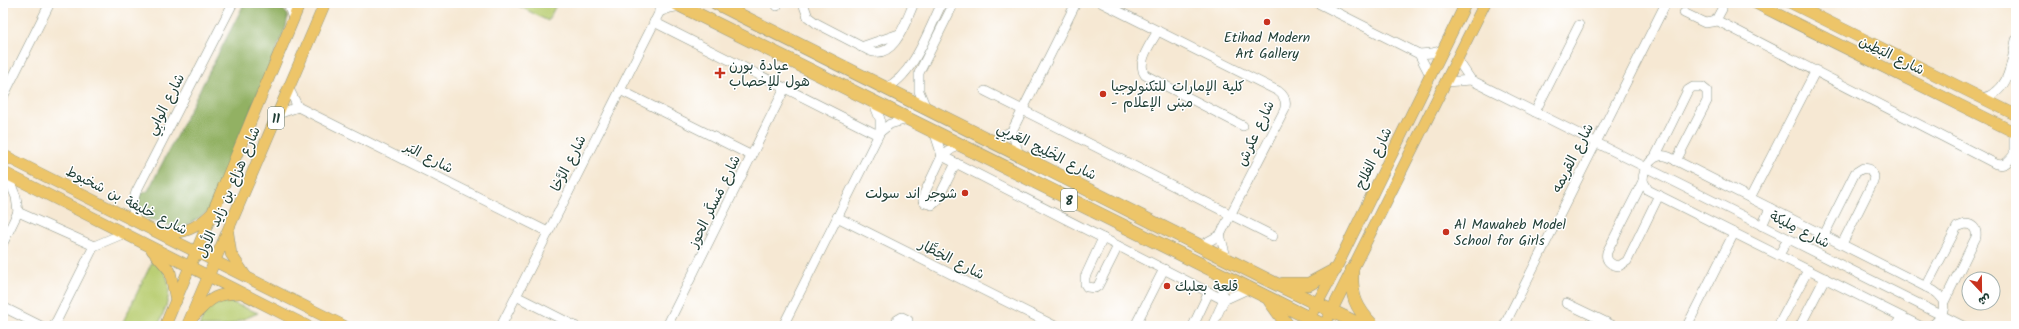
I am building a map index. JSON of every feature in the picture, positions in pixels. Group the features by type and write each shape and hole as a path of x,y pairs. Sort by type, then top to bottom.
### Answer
{"highway":[{"name":"شارع الخَلِيج العَربِي","path":"716,3 1227,260 1363,326"},
{"name":"8","path":"678,5 934,131 1219,275 1266,297 1307,322 1324,326"},
{"path":"1274,283 1305,285 1335,270"},
{"path":"1352,270 1351,290 1353,298 1373,326"},
{"path":"1266,297 1288,326"}],"main road":[{"name":"شارع هزاع بن زايد الأول","path":"165,326 191,267 300,3"},
{"name":"شارع هزاع بن زايد الأول","path":"188,324 207,276 228,232 325,3"},
{"name":"شارع الفلاح","path":"1307,322 1335,270 1466,3"},
{"path":"1324,326 1485,3"},
{"name":"شارع البَطِين","path":"1755,3 2015,132"},
{"name":"شارع البَطِين","path":"1791,3 2016,115"},
{"name":"شارع خليفة بن شخبوط","path":"3,155 136,220 158,233 344,326"},
{"path":"4,173 307,326"},
{"path":"158,233 173,234 194,228 214,211"},
{"path":"228,232 231,254 246,277"},
{"path":"148,245 170,271 176,301"},
{"path":"188,324 214,297 223,294 242,293"}],"street":[{"path":"3,97 50,3"},
{"name":"شارع الوابِي","path":"136,220 132,206 136,192 233,3"},
{"path":"288,3 293,19"},
{"path":"803,3 806,12 812,20 861,47 873,52 884,52 891,48 914,3"},
{"path":"886,88 895,83 906,73 942,3"},
{"path":"927,109 919,91 919,73 954,3"},
{"path":"991,141 1012,131 1076,3"},
{"name":"شارع عكرش","path":"1102,3 1278,91 1285,98 1286,105 1284,111 1220,235"},
{"path":"1318,3 1420,54 1443,50"},
{"name":"شارع القريمه","path":"1504,326 1666,3"},
{"name":"شارع الرَّخا","path":"501,326 654,22 659,8 670,8 678,5"},
{"path":"1716,20 1724,5"},
{"path":"1684,13 1705,23 1716,20 1816,70 1996,164 2002,165 2007,163 2015,154 2015,132"},
{"path":"654,22 879,133"},
{"path":"1535,112 1579,25"},
{"path":"1158,31 1142,62 1142,69 1145,75 1243,126"},
{"path":"1982,98 1996,93 2003,87 2013,68 2016,40"},
{"path":"1420,54 1430,75"},
{"name":"شارع مِليكة","path":"1457,59 1471,80 1963,326"},
{"path":"1750,198 1816,70"},
{"path":"1446,82 1471,80"},
{"path":"1659,195 1627,261 1619,266 1612,265 1608,260 1607,252 1643,181 1646,168 1656,157 1688,90 1693,86 1702,87 1708,94 1707,101 1676,160"},
{"path":"278,114 298,107 288,88"},
{"name":"شارع مَسكَر الحوز","path":"667,326 786,88"},
{"path":"620,90 752,156"},
{"name":"شارع الخَلِيج العَربِي","path":"985,91 1232,213 1272,236"},
{"path":"782,326 879,133 880,119 873,101"},
{"name":"شارع البَر","path":"298,107 548,232"},
{"path":"879,133 894,122 908,119"},
{"path":"934,131 942,156 1224,300"},
{"path":"1012,131 1019,155"},
{"path":"956,163 937,201 932,205 923,201 924,194 942,156 959,144"},
{"name":"شارع مِليكة","path":"1656,157 1665,155 1676,160 1926,287 1938,294 1944,302"},
{"name":"شارع مِليكة","path":"1824,235 1855,173 1863,168 1869,169 1874,176 1873,182 1842,244"},
{"path":"3,243 18,212 13,188 4,173"},
{"path":"1643,181 1648,190 1920,326"},
{"path":"1762,226 1770,208"},
{"path":"18,212 94,246"},
{"name":"شارع الخِطَّار","path":"837,217 1055,326"},
{"path":"1926,287 1957,227 1965,224 1973,226 1976,232 1976,238 1944,302 1942,315 1931,326"},
{"path":"54,326 94,246 125,233"},
{"path":"1687,326 1734,233"},
{"path":"1200,246 1220,235 1227,260"},
{"path":"1103,238 1085,277 1085,284 1087,287 1091,288 1098,286 1118,246"},
{"path":"1779,256 1788,239"},
{"path":"1135,326 1164,269"},
{"path":"1778,326 1808,270"},
{"path":"1212,326 1224,300 1219,275"},
{"path":"1800,326 1825,278"},
{"path":"1224,300 1248,289"},
{"path":"1193,326 1209,292"},
{"path":"516,296 575,326"},
{"path":"1566,303 1614,326"},
{"path":"3,307 41,326"},
{"path":"894,326 899,318 902,317 908,320 908,326"},
{"path":"1896,326 1901,317"}],"green space":[{"path":"239,3 277,3 288,15 286,27 208,212 181,229 139,216 135,206 140,194 148,191 243,6"},
{"path":"513,3 557,3 548,21"},
{"path":"153,260 166,275 169,291 168,299 158,326 121,326"},
{"path":"228,301 258,313 227,326 199,326 208,307"}],"place":[{"name":"Etihad Modern Art Gallery","path":"1267,22"},
{"name":"عيادة بورن هول للإخصاب","path":"720,73"},
{"name":"كلية الإمارات للتكنولوجيا - مبنى الإعلام","path":"1103,94"},
{"name":"شوجر اند سولت","path":"965,193"},
{"name":"Al Mawaheb Model School for Girls","path":"1446,232"},
{"name":"قلعة بعلبك","path":"1167,286"}]}
